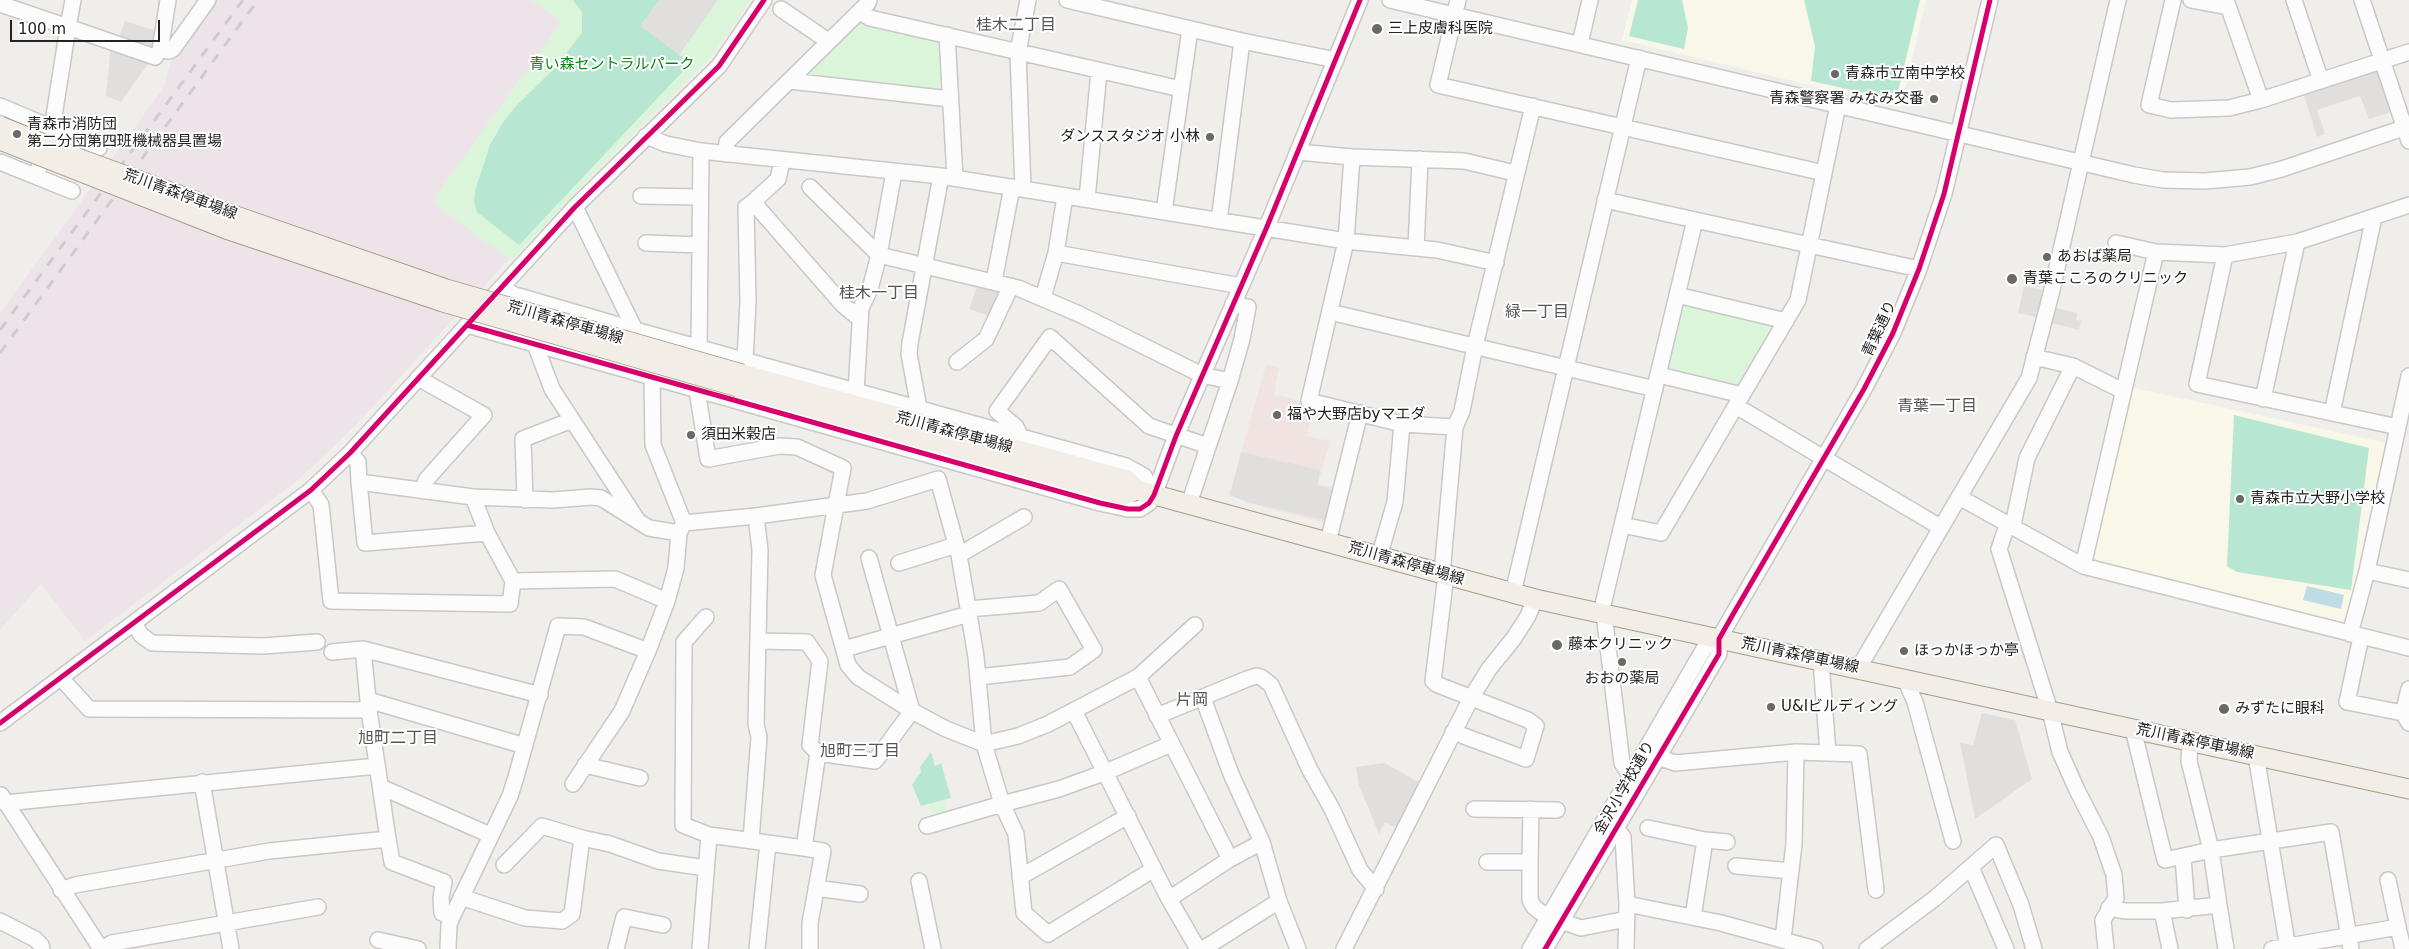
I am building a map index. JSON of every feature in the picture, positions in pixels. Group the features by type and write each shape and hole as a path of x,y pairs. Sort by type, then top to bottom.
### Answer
{"main road":[{"name":"荒川青森停車場線","path":"0,126 164,189 446,289 742,374 1127,480 1146,493 1513,593 2409,789"},
{"name":"荒川青森停車場線","path":"0,140 226,229 443,302 742,374"}],"street":[{"path":"36,176 52,129 73,0"},
{"path":"1,8 68,27 155,57 160,50 168,0"},
{"path":"160,50 169,51 174,49 208,0"},
{"path":"0,723 311,490 350,453 575,207 719,66 764,0"},
{"path":"994,281 1017,188 1018,52 1028,0"},
{"path":"1067,0 1093,3 1190,29 1336,60"},
{"path":"1146,493 1176,436 1266,229 1360,0"},
{"path":"1390,0 1457,7 1580,44 2134,175 2182,182 2250,177 2408,132 2382,62 2362,0"},
{"path":"1580,44 1590,0"},
{"name":"青葉通り","path":"1719,639 1824,459 1889,342 1919,269 1944,194 1990,0"},
{"path":"1858,669 2029,378 2051,294 2118,0"},
{"path":"2174,0 2149,105 2171,110 2229,108 2261,100 2409,52"},
{"path":"2191,0 2227,4 2261,100"},
{"path":"2294,0 2321,80"},
{"path":"726,154 727,142 864,6 870,18 1181,89"},
{"path":"1457,7 1438,85 1824,173"},
{"path":"780,9 828,41"},
{"path":"1164,212 1190,29"},
{"path":"919,408 909,354 925,265 948,177 950,99 946,35"},
{"path":"1219,221 1242,41"},
{"path":"1513,593 1639,58"},
{"path":"1087,199 1099,70"},
{"path":"790,81 950,99"},
{"path":"1622,525 1661,533 1800,294 1838,105"},
{"path":"0,106 99,148"},
{"path":"1453,732 1526,760 1536,726 1528,720 1436,684 1433,681 1444,575 1455,427 1462,411 1515,173 1533,106"},
{"path":"646,136 666,144 701,151 948,177 1346,241 1437,250 1496,263"},
{"path":"699,348 701,151"},
{"path":"1298,152 1352,157 1464,161 1515,173"},
{"path":"1352,157 1346,241 1309,401 1402,424 1455,427"},
{"path":"1416,248 1420,160"},
{"path":"742,374 748,301 746,207 778,179 782,161"},
{"path":"0,162 72,191"},
{"path":"856,392 861,308 870,289 880,255 894,172"},
{"path":"810,187 880,255 994,281 1043,297 1202,375 1230,381"},
{"path":"641,196 700,197"},
{"path":"1043,297 1056,253 1065,196"},
{"path":"1605,200 1919,269"},
{"path":"753,202 843,305 860,319"},
{"path":"2116,243 2156,252 2225,255 2297,242 2409,205"},
{"path":"575,207 634,330"},
{"path":"2332,413 2374,217"},
{"path":"1630,774 1622,763 1603,613 1622,525 1695,220"},
{"path":"2263,399 2297,242"},
{"path":"646,243 700,245"},
{"path":"2083,566 2156,252"},
{"path":"1056,253 1241,286"},
{"path":"2225,255 2197,384 2398,427"},
{"path":"957,362 986,339 1011,286"},
{"path":"467,325 1100,503 1128,509 1140,508 1149,503 1144,476 1126,466 1020,435 856,392 742,374 699,348 515,295 501,288"},
{"path":"1677,295 1786,321"},
{"path":"1189,504 1242,339 1248,307 1233,304"},
{"path":"1330,312 1565,367 1657,382 1739,401 1824,459 1940,527"},
{"path":"1020,435 1016,427 997,411 1050,336 1149,426 1208,446"},
{"path":"535,344 552,390 639,524"},
{"path":"2034,357 2072,366 2123,391"},
{"path":"2072,366 2026,458 2010,524 1999,549 2050,711 2060,752 2101,836 2114,876 2116,898 2103,920 2106,949"},
{"path":"2409,376 2367,570 2347,702 2406,718 2409,689"},
{"path":"573,784 622,711 667,601 676,568 682,528 654,445 652,377"},
{"path":"418,378 484,415 426,480 423,491"},
{"path":"697,390 708,459 779,446 797,447 843,468 823,575 848,665 858,677 912,711 946,729 984,744 1018,736 1074,711 1138,677 1195,625"},
{"path":"1328,542 1360,413"},
{"path":"525,500 523,439 572,420"},
{"path":"1379,557 1395,502 1402,424"},
{"path":"350,453 358,462 365,543 487,532"},
{"path":"360,482 473,498 525,500 601,498 639,524 656,530 682,528 866,501 938,479 958,550 969,612 978,677 984,744 1002,804 1016,834 1024,913 1048,934 1154,869"},
{"path":"311,490 321,505 331,601 510,604 513,581 487,532 473,498"},
{"path":"1959,497 2083,566 2409,648"},
{"path":"751,840 759,737 756,724 760,550 756,516"},
{"path":"899,563 958,550 1024,517"},
{"path":"869,558 912,711"},
{"path":"2367,570 2409,580"},
{"path":"513,581 616,579 667,601"},
{"path":"844,649 969,612 1039,603 1059,589 1094,650 1070,667 978,677"},
{"path":"1344,949 1471,698 1489,669 1528,616 1535,598"},
{"path":"706,618 684,642 683,825 709,835 824,851 810,923 810,949"},
{"path":"134,623 141,635 152,643 263,646 317,642"},
{"path":"448,949 449,924 510,796 526,746 558,626 584,627 648,651"},
{"name":"金沢小学校通り","path":"1530,949 1554,919 1616,828 1719,654 1719,639 1705,647 1630,774 1554,919 1545,949"},
{"path":"758,641 807,642 820,661 810,745 818,752 875,761 912,711"},
{"path":"332,652 363,648 540,696"},
{"path":"363,648 368,705 392,862 444,882 441,896 442,913 453,915"},
{"path":"1821,661 1828,753"},
{"path":"1157,716 1256,676 1271,685 1310,770 1332,809 1360,870 1376,889"},
{"path":"1138,677 1230,859"},
{"path":"61,678 89,709 368,705 526,746"},
{"path":"1905,679 1916,702 1953,842"},
{"path":"1203,698 1231,774 1262,842 1279,901 1298,949"},
{"path":"1074,711 1169,898 1198,949"},
{"path":"2133,729 2165,860 2210,850 2331,832 2349,942"},
{"path":"2190,741 2189,761 2210,850 2226,949"},
{"path":"926,826 1059,789 1106,772 1171,744"},
{"path":"804,848 818,752"},
{"path":"1782,939 1791,871 1796,752"},
{"path":"1658,757 1675,763 1796,752 1859,754 1876,890"},
{"path":"2256,756 2270,842 2282,948 2349,942 2398,927"},
{"path":"584,765 640,778"},
{"path":"318,906 112,943 101,949 3,799 377,766"},
{"path":"202,782 231,949"},
{"path":"381,787 490,835"},
{"path":"1474,808 1557,810"},
{"path":"1531,809 1530,900 1534,907 1554,919 1581,928 1627,912 1692,917 1815,949"},
{"path":"1020,877 1128,816"},
{"path":"504,865 542,826 610,844 658,861 706,868"},
{"path":"1616,828 1623,837 1627,912 1626,949"},
{"path":"1648,828 1705,840 1727,842"},
{"path":"700,949 709,835"},
{"path":"461,897 525,918 562,921 572,914 582,838"},
{"path":"61,890 75,885 269,851 388,839"},
{"path":"1692,917 1705,840"},
{"path":"1169,898 1230,859 1262,842"},
{"path":"757,949 768,843"},
{"path":"1868,949 1934,899 1996,845 2021,905 2034,949"},
{"path":"2183,857 2188,910"},
{"path":"1487,862 1530,862"},
{"path":"1736,866 1791,871"},
{"path":"1971,867 2006,949"},
{"path":"2388,880 2403,949"},
{"path":"919,881 933,949"},
{"path":"816,888 860,894"},
{"path":"1203,949 1279,901"},
{"path":"2109,908 2125,911 2162,911 2188,910 2219,905"},
{"path":"2162,911 2170,949"},
{"path":"616,949 624,917 663,925"},
{"path":"0,921 34,939 41,944 42,949"},
{"path":"378,940 418,949"}],"shaded area":[{"path":"215,0 532,0 563,21 436,196 437,205 509,259 355,426 297,481 85,641 41,584 0,630 0,313 164,87 170,63"},
{"path":"659,0 718,0 679,55 640,26"},
{"name":"青森市立南中学校","path":"1632,0 1926,0 1901,107 1622,40"},
{"path":"125,21 160,32 156,51 118,40"},
{"path":"111,45 150,61 121,102 106,96"},
{"path":"2373,69 2379,72 2390,107 2388,113 2369,119 2360,96 2317,110 2325,134 2317,137 2303,92"},
{"path":"979,282 1003,290 990,316 969,309"},
{"path":"2024,286 2046,291 2040,318 2018,313"},
{"path":"2056,308 2077,313 2076,320 2081,321 2079,330 2052,323"},
{"path":"1266,365 1279,368 1274,394 1303,402 1303,405 1313,408 1307,436 1330,441 1318,484 1338,489 1325,523 1247,503 1244,499 1229,495"},
{"name":"青森市立大野小学校","path":"2130,387 2387,443 2348,620 2341,624 2098,563 2092,554"},
{"path":"1241,452 1320,470 1317,485 1337,491 1329,521 1247,502 1230,495"},
{"path":"1982,713 2015,720 2032,779 1975,819 1960,743 1973,745"},
{"path":"1385,763 1422,784 1397,828 1385,822 1379,834 1359,785 1356,767"}],"green space":[{"name":"青い森セントラルパーク","path":"532,0 750,0 712,56 617,149 511,261 437,205 436,196 562,21"},
{"name":"青い森セントラルパーク","path":"573,0 659,0 641,26 684,58 683,71 519,245 477,212 474,202 475,191 490,145 502,124 515,107 552,71 582,33 582,12"},
{"path":"1638,0 1682,0 1688,28 1684,49 1629,36"},
{"path":"1804,0 1920,0 1896,100 1811,81 1815,46"},
{"path":"860,21 939,38 942,43 945,92 806,76 806,72"},
{"path":"1683,304 1771,323 1773,329 1741,385 1737,388 1669,372 1668,369"},
{"path":"2234,415 2369,448 2351,590 2237,572 2227,566"},
{"path":"931,752 935,766 941,763 951,798 921,806 912,785 921,772 920,767"},
{"path":"944,800 947,814 932,818 929,804"}],"water":[{"path":"2307,586 2344,595 2341,609 2303,600"}],"railway":[{"path":"0,330 243,0"},
{"path":"0,353 258,0"}],"cycle path":[{"path":"0,723 311,490 350,453 575,207 719,66 764,0"},
{"path":"467,325 1100,503 1128,509 1140,509 1149,503 1154,495 1176,436 1266,229 1360,0"},
{"path":"1545,949 1719,654 1719,639 1864,389 1893,333 1919,269 1944,194 1990,0"}],"place":[{"name":"三上皮膚科医院","path":"1377,29"},
{"name":"青森市立南中学校","path":"1835,74"},
{"name":"青森警察署 みなみ交番","path":"1934,99"},
{"name":"青森市消防団 第二分団第四班機械器具置場","path":"17,134"},
{"name":"ダンススタジオ 小林","path":"1210,137"},
{"name":"あおば薬局","path":"2047,257"},
{"name":"青葉こころのクリニック","path":"2012,279"},
{"name":"福や大野店byマエダ","path":"1277,415"},
{"name":"須田米穀店","path":"691,435"},
{"name":"青森市立大野小学校","path":"2240,499"},
{"name":"藤本クリニック","path":"1557,645"},
{"name":"ほっかほっか亭","path":"1904,651"},
{"name":"おおの薬局","path":"1622,662"},
{"name":"U&Iビルディング","path":"1771,707"},
{"name":"みずたに眼科","path":"2224,709"}],"district":[{"name":"桂木二丁目","path":"1016,26"},
{"name":"桂木一丁目","path":"879,294"},
{"name":"緑一丁目","path":"1537,313"},
{"name":"青葉一丁目","path":"1937,407"},
{"name":"片岡","path":"1192,701"},
{"name":"旭町二丁目","path":"398,739"},
{"name":"旭町三丁目","path":"860,752"}]}
